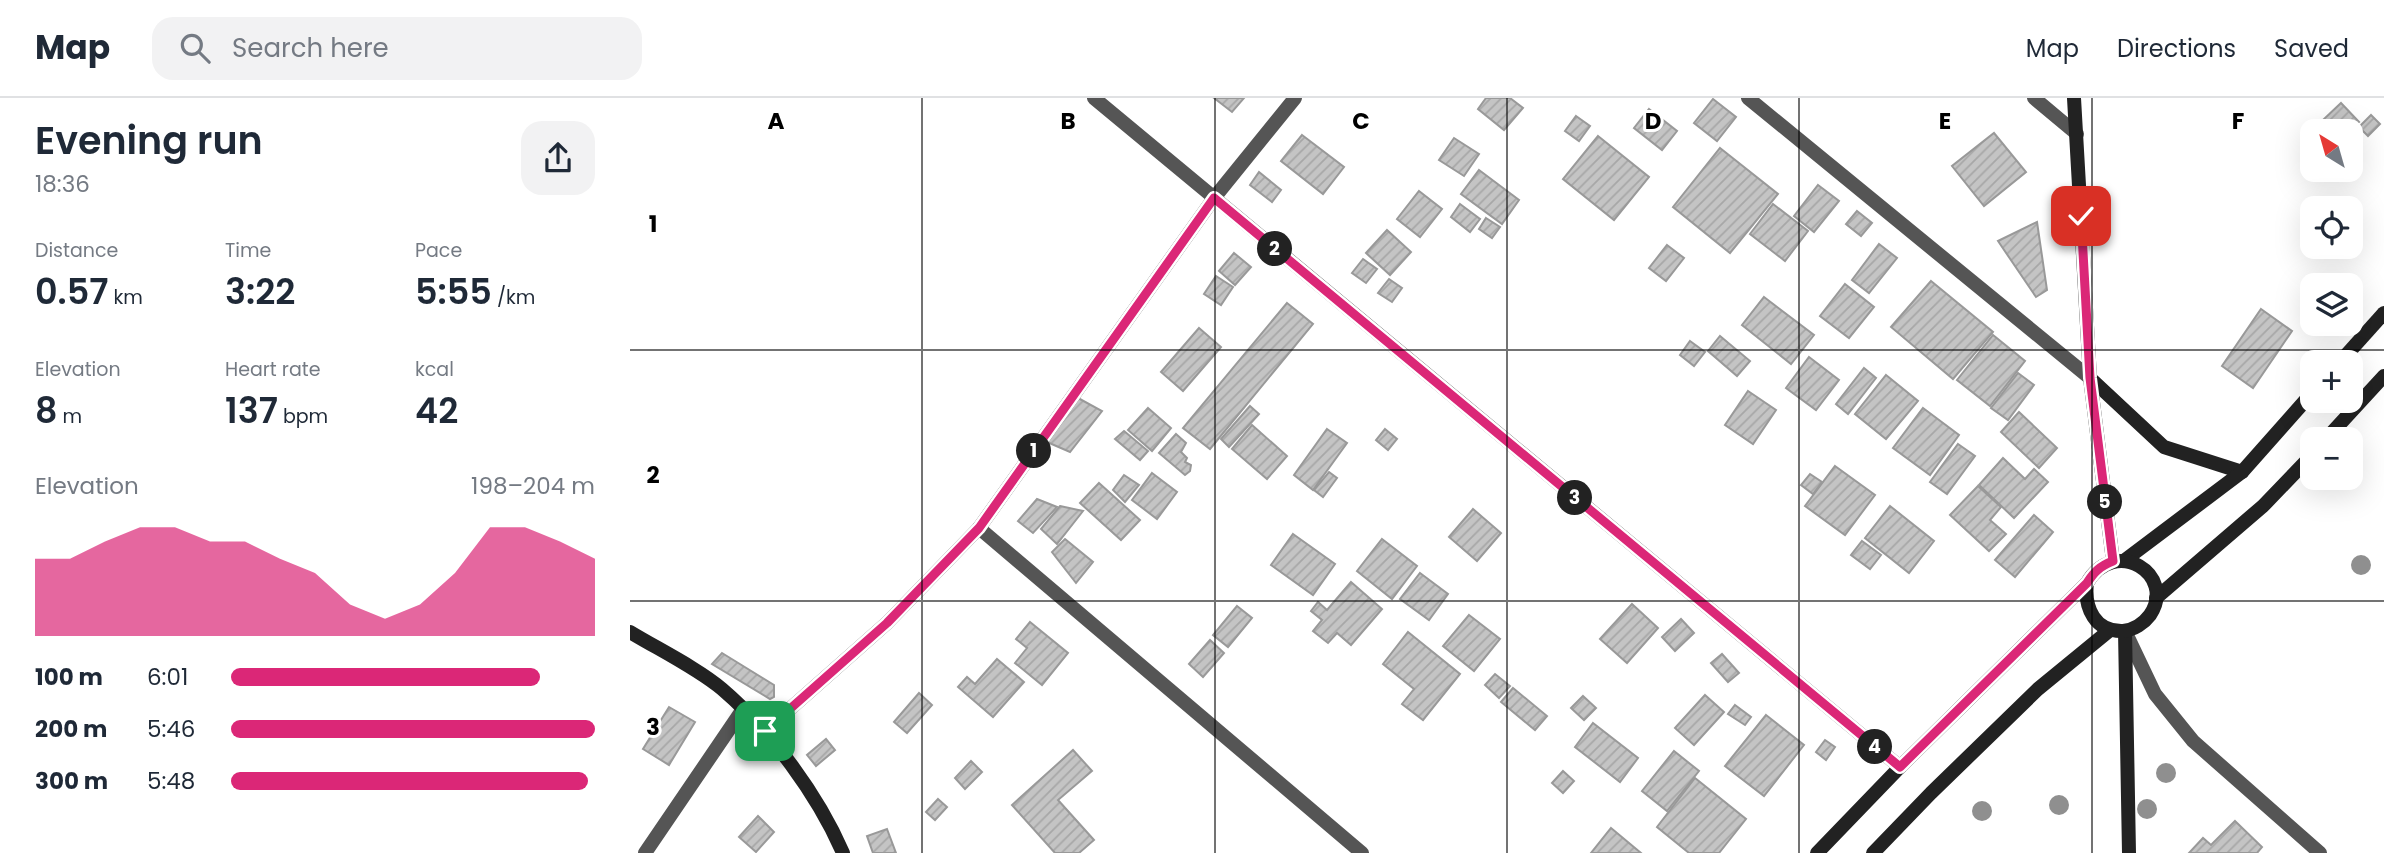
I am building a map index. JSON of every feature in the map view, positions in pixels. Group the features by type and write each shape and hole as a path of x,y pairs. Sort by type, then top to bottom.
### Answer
{"main road":[{"path":"2074,98 2090,378 2119,561"},
{"path":"2351,350 2384,313"},
{"path":"2337,427 2384,376"},
{"path":"2090,378 2164,447 2242,472"},
{"path":"1817,853 1900,767 2087,583 2093,573 2102,565 2119,561 2242,472 2300,407"},
{"path":"2156,598 2263,506 2300,467"},
{"path":"1873,853 2038,689 2117,630 2136,627 2147,620 2153,610 2156,587 2145,569 2119,561"},
{"path":"2087,583 2085,597 2089,611 2097,623 2117,630"},
{"path":"2117,630 2129,853"},
{"path":"630,632 720,688 765,731 798,774 843,853"}],"street":[{"path":"1094,98 1900,767"},
{"path":"765,731 887,623 979,528 1214,198 1295,98"},
{"path":"1748,98 2090,378"},
{"path":"2034,98 2077,134"},
{"path":"979,528 1362,853"},
{"path":"2117,630 2155,694 2193,741 2320,853"},
{"path":"645,853 743,709"}],"building":[{"path":"1214,98 1244,98 1232,112"},
{"path":"1486,98 1510,98 1523,108 1504,130 1478,109"},
{"path":"1713,99 1736,117 1717,141 1694,123"},
{"path":"2341,103 2356,119 2324,119"},
{"path":"1649,109 1677,131 1662,150 1634,128"},
{"path":"2371,115 2380,124 2368,136 2363,131 2363,123"},
{"path":"1576,116 1590,126 1579,141 1565,131"},
{"path":"1994,133 2026,172 1984,206 1952,166"},
{"path":"1302,135 1344,167 1323,194 1281,161"},
{"path":"1598,136 1649,177 1614,220 1563,179"},
{"path":"1454,138 1479,154 1464,176 1439,160"},
{"path":"1720,148 1778,194 1730,253 1673,207"},
{"path":"1479,170 1519,200 1502,224 1461,194"},
{"path":"1259,172 1281,190 1272,202 1250,185"},
{"path":"1818,185 1839,201 1814,232 1794,216"},
{"path":"1419,191 1442,209 1420,237 1397,219"},
{"path":"1460,204 1480,219 1470,232 1451,217"},
{"path":"1773,204 1808,231 1785,261 1750,234"},
{"path":"1857,211 1872,223 1861,236 1846,224"},
{"path":"1486,218 1500,227 1492,238 1479,229"},
{"path":"2037,222 2047,290 2036,297 1998,241"},
{"path":"1387,230 1411,252 1390,275 1366,253"},
{"path":"1879,244 1897,258 1869,293 1852,280"},
{"path":"1667,245 1684,258 1666,281 1649,268"},
{"path":"1234,253 1251,267 1235,285 1219,271"},
{"path":"1363,259 1377,269 1366,283 1352,273"},
{"path":"1216,276 1233,287 1221,305 1204,294"},
{"path":"1389,279 1402,288 1392,302 1378,293"},
{"path":"1931,281 1993,332 1953,379 1891,327"},
{"path":"1845,284 1874,307 1849,338 1820,316"},
{"path":"1764,297 1814,335 1791,364 1742,325"},
{"path":"1287,303 1313,324 1210,449 1183,428"},
{"path":"2261,309 2292,331 2253,388 2222,366"},
{"path":"1199,328 1221,347 1183,391 1161,372"},
{"path":"1993,335 2025,361 1990,406 1957,380"},
{"path":"1720,336 1750,361 1737,376 1708,351"},
{"path":"1690,341 1705,352 1694,366 1680,355"},
{"path":"1809,357 1839,380 1816,410 1786,388"},
{"path":"1864,368 1876,378 1848,414 1836,404"},
{"path":"2018,373 2034,385 2008,420 1991,408"},
{"path":"1886,375 1918,401 1886,439 1855,414"},
{"path":"1748,391 1776,410 1753,444 1725,425"},
{"path":"1078,398 1102,411 1070,452 1047,442"},
{"path":"1250,406 1259,414 1229,447 1221,439"},
{"path":"1148,408 1171,428 1152,451 1128,430"},
{"path":"1923,408 1959,435 1930,475 1893,448"},
{"path":"2019,412 2057,448 2039,468 2001,432"},
{"path":"1252,425 1287,456 1267,479 1232,449"},
{"path":"1327,429 1347,443 1313,490 1294,475"},
{"path":"1385,429 1397,439 1388,450 1376,440"},
{"path":"1124,431 1148,451 1140,460 1115,439"},
{"path":"1176,434 1186,443 1181,452 1187,458 1185,462 1191,465 1190,471 1185,475 1159,453"},
{"path":"1958,444 1975,456 1947,494 1930,482"},
{"path":"2003,458 2025,479 2034,469 2048,482 2014,518 1979,485"},
{"path":"1835,466 1875,495 1845,535 1805,506"},
{"path":"1329,472 1337,478 1323,497 1314,490"},
{"path":"1152,473 1177,492 1157,519 1132,500"},
{"path":"1810,474 1822,482 1813,494 1801,485"},
{"path":"1124,475 1139,485 1125,502 1113,490"},
{"path":"1099,483 1140,520 1121,540 1080,503"},
{"path":"1978,486 2001,507 1990,520 2006,534 1989,551 1950,515"},
{"path":"1037,499 1057,507 1033,533 1018,521"},
{"path":"1060,506 1083,511 1057,544 1041,529"},
{"path":"1890,506 1934,541 1909,573 1865,538"},
{"path":"1473,509 1501,533 1477,561 1449,537"},
{"path":"2034,515 2053,532 2015,577 1995,560"},
{"path":"1293,534 1335,564 1313,595 1271,565"},
{"path":"1065,539 1093,562 1076,583 1052,552"},
{"path":"1382,539 1417,566 1392,599 1357,571"},
{"path":"1862,541 1881,555 1870,569 1851,555"},
{"path":"1420,573 1448,594 1429,620 1400,599"},
{"path":"1351,582 1382,609 1351,645 1337,633 1328,643 1313,631 1322,620 1311,611 1318,602 1327,610"},
{"path":"1632,604 1658,628 1627,663 1600,639"},
{"path":"1237,606 1252,618 1228,647 1213,635"},
{"path":"1469,615 1500,639 1474,671 1443,646"},
{"path":"1681,619 1694,633 1675,651 1662,637"},
{"path":"1030,622 1068,653 1042,685 1015,663 1027,648 1016,639"},
{"path":"1408,632 1460,674 1423,720 1402,704 1414,689 1383,664"},
{"path":"1210,640 1224,653 1203,677 1189,664"},
{"path":"722,653 774,685 774,697 770,699 712,664"},
{"path":"1722,654 1739,673 1728,682 1711,663"},
{"path":"997,659 1024,682 993,717 958,687 967,677 975,684"},
{"path":"1495,674 1510,686 1499,698 1485,685"},
{"path":"1513,688 1547,716 1535,730 1501,702"},
{"path":"919,693 932,705 907,733 894,722"},
{"path":"1705,695 1724,712 1694,745 1675,728"},
{"path":"1583,696 1596,708 1584,720 1571,708"},
{"path":"1735,705 1751,717 1745,725 1728,714"},
{"path":"669,707 695,722 669,765 643,749"},
{"path":"1766,715 1804,745 1764,796 1725,766"},
{"path":"1593,723 1638,758 1620,782 1575,747"},
{"path":"826,739 835,750 816,766 807,755"},
{"path":"1825,740 1835,747 1826,760 1816,752"},
{"path":"1073,750 1092,771 1058,800 1094,840 1079,853 1055,853 1012,805"},
{"path":"1674,751 1699,771 1667,811 1642,791"},
{"path":"971,761 982,772 965,789 955,778"},
{"path":"1563,771 1574,781 1563,793 1552,783"},
{"path":"1695,778 1746,819 1719,853 1689,853 1657,827"},
{"path":"938,799 947,807 935,820 926,812"},
{"path":"758,816 774,832 756,852 739,837"},
{"path":"2235,821 2262,847 2257,853 2189,853 2203,838 2211,845"},
{"path":"1611,828 1641,853 1591,853"},
{"path":"887,829 896,853 873,853 867,836"}],"route":[{"path":"765,731 887,623 979,528 1214,198 1900,767 2087,583 2093,573 2102,565 2113,561 2090,378 2081,216"}]}
